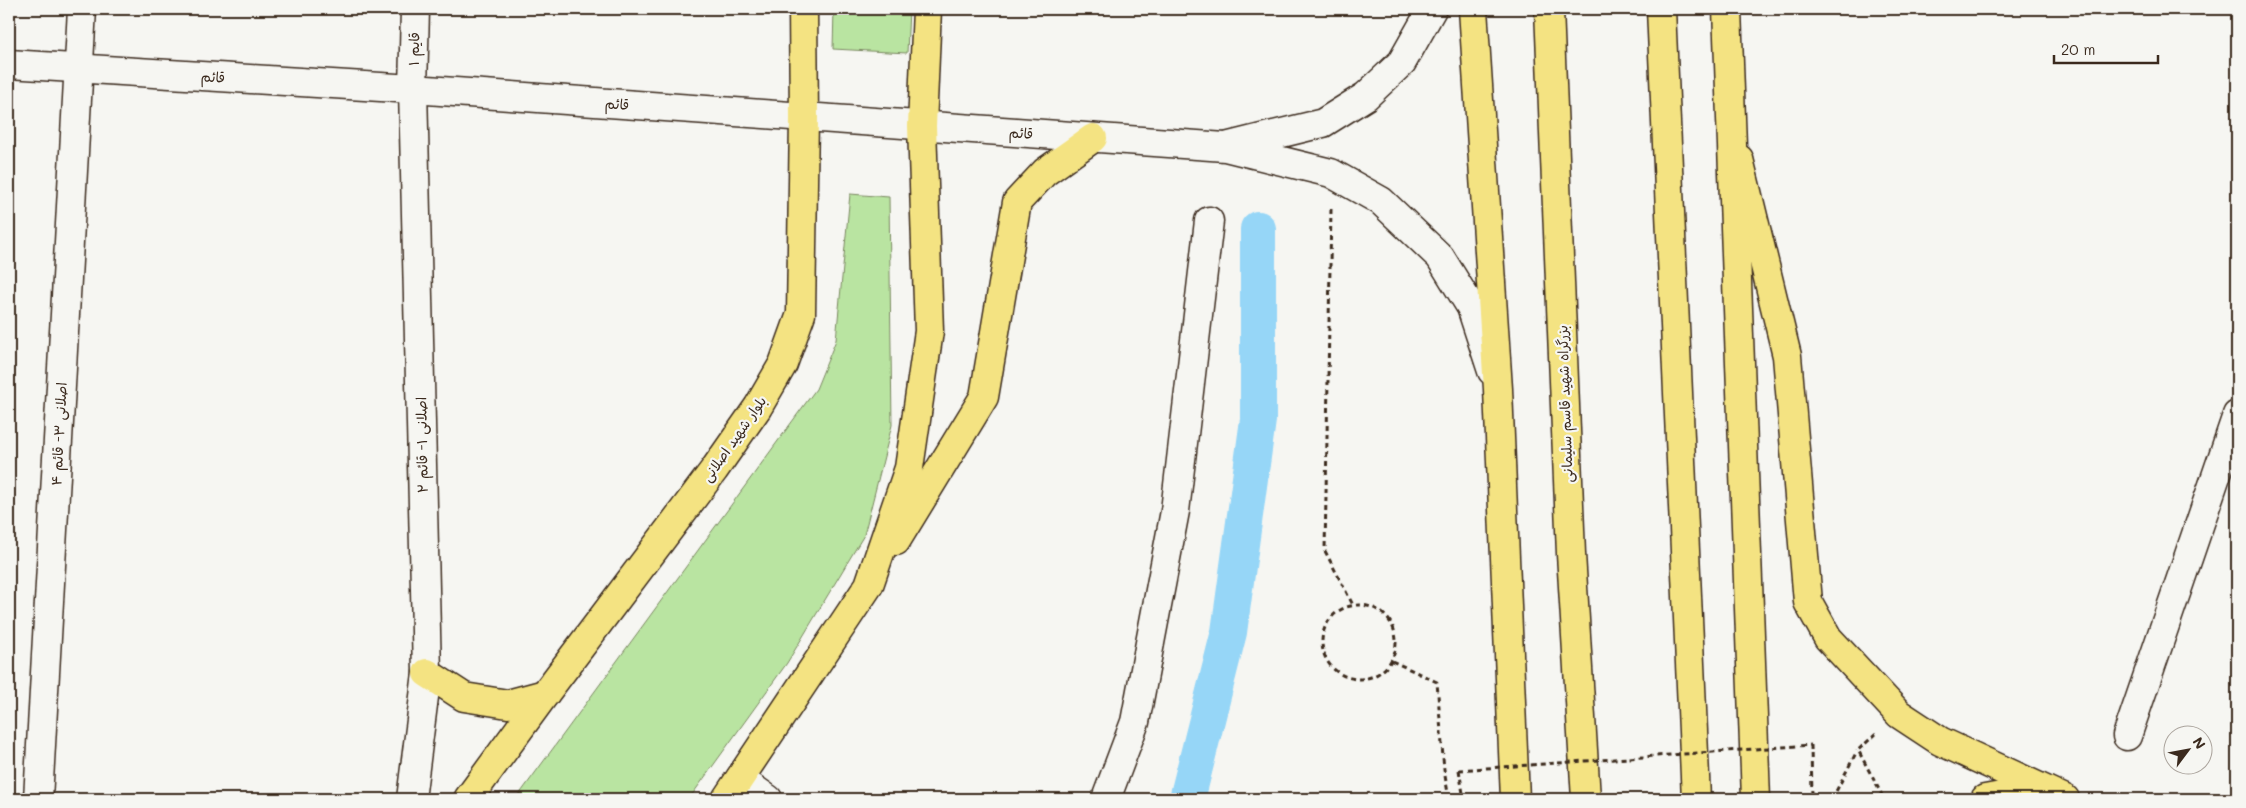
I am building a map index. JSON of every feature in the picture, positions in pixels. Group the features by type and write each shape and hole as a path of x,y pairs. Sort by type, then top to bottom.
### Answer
{"main road":[{"name":"بلوار شهید اصلانی","path":"468,799 714,470 758,407 784,364 801,314 804,118 803,9"},
{"path":"869,584 909,468 929,331 922,126 927,9"},
{"path":"1473,9 1498,389 1515,799"},
{"name":"بزرگراه شهید قاسم سلیمانی","path":"1549,9 1571,554 1586,799"},
{"path":"1661,9 1696,799"},
{"path":"1727,9 1756,799"},
{"path":"1732,133 1787,356 1808,602 1828,638 1899,714 1940,741 2052,794"},
{"path":"733,789 869,584 984,397 1017,202 1045,172 1093,138"},
{"path":"427,674 464,697 508,704 545,694"},
{"path":"1985,799 2052,794"}],"street":[{"name":"اصلانی ۳- قائم ۴","path":"38,799 82,9"},
{"name":"قایم ۱","path":"413,89 415,9"},
{"path":"1225,147 1323,123 1366,96 1402,62 1432,9"},
{"name":"قائم","path":"9,64 413,89 1225,147"},
{"name":"اصلانی ۱- قائم ۲","path":"412,799 427,674 413,89"},
{"path":"1225,147 1332,173 1381,201 1440,257 1472,307 1498,389"},
{"path":"1106,799 1135,722 1175,510 1209,221"},
{"path":"2128,736 2237,415"},
{"path":"733,789 768,799"}],"path":[{"path":"1332,173 1325,551 1353,605"},
{"path":"1353,605 1367,606 1380,611 1390,621 1396,634 1396,648 1392,661 1384,671 1372,678 1359,680 1346,678 1335,671 1326,661 1322,650 1325,626 1332,616 1342,608 1353,605"},
{"path":"1392,661 1437,682 1444,770 1449,799"},
{"path":"1832,799 1858,750 1899,714"},
{"path":"1464,799 1459,770 1811,745 1812,799"},
{"path":"1858,750 1884,799"}],"green space":[{"path":"834,9 909,9 907,53 833,49"},
{"path":"850,194 889,197 892,425 864,535 787,663 689,799 516,799 816,389 836,340"}],"waterway":[{"path":"1187,799 1229,632 1258,420 1258,229"}]}
